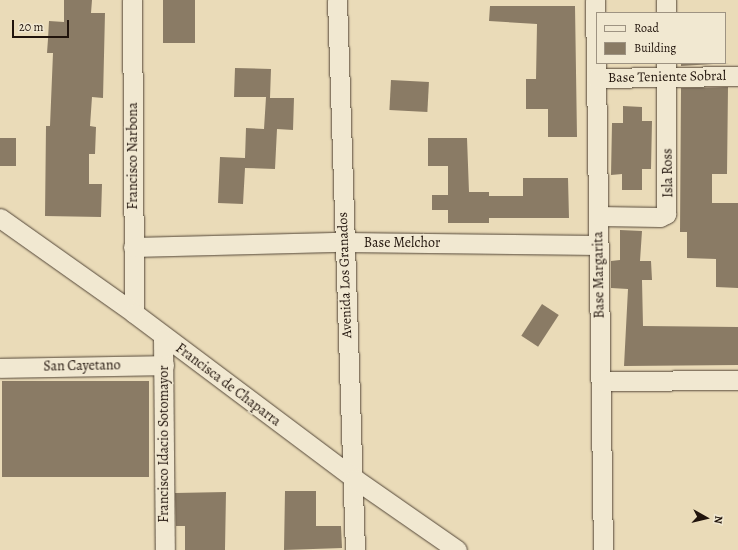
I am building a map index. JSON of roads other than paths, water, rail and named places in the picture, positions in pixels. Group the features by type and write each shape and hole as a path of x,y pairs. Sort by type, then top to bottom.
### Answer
{"street":[{"name":"Francisco Narbona","path":"132,0 134,313"},
{"name":"Avenida Los Granados","path":"337,0 343,242 355,479 355,550"},
{"name":"Base Margarita","path":"595,0 603,550"},
{"path":"666,0 666,12"},
{"name":"Base Teniente Sobral","path":"596,78 666,70 738,76"},
{"name":"Isla Ross","path":"598,216 660,217 666,214 666,70"},
{"name":"Francisca de Chaparra","path":"0,218 134,313 163,338 355,479 457,550"},
{"name":"Base Melchor","path":"133,247 343,242 598,245"},
{"name":"Francisco Idacio Sotomayor","path":"163,338 165,550"},
{"name":"San Cayetano","path":"0,368 164,365"},
{"path":"601,381 738,380"}]}
